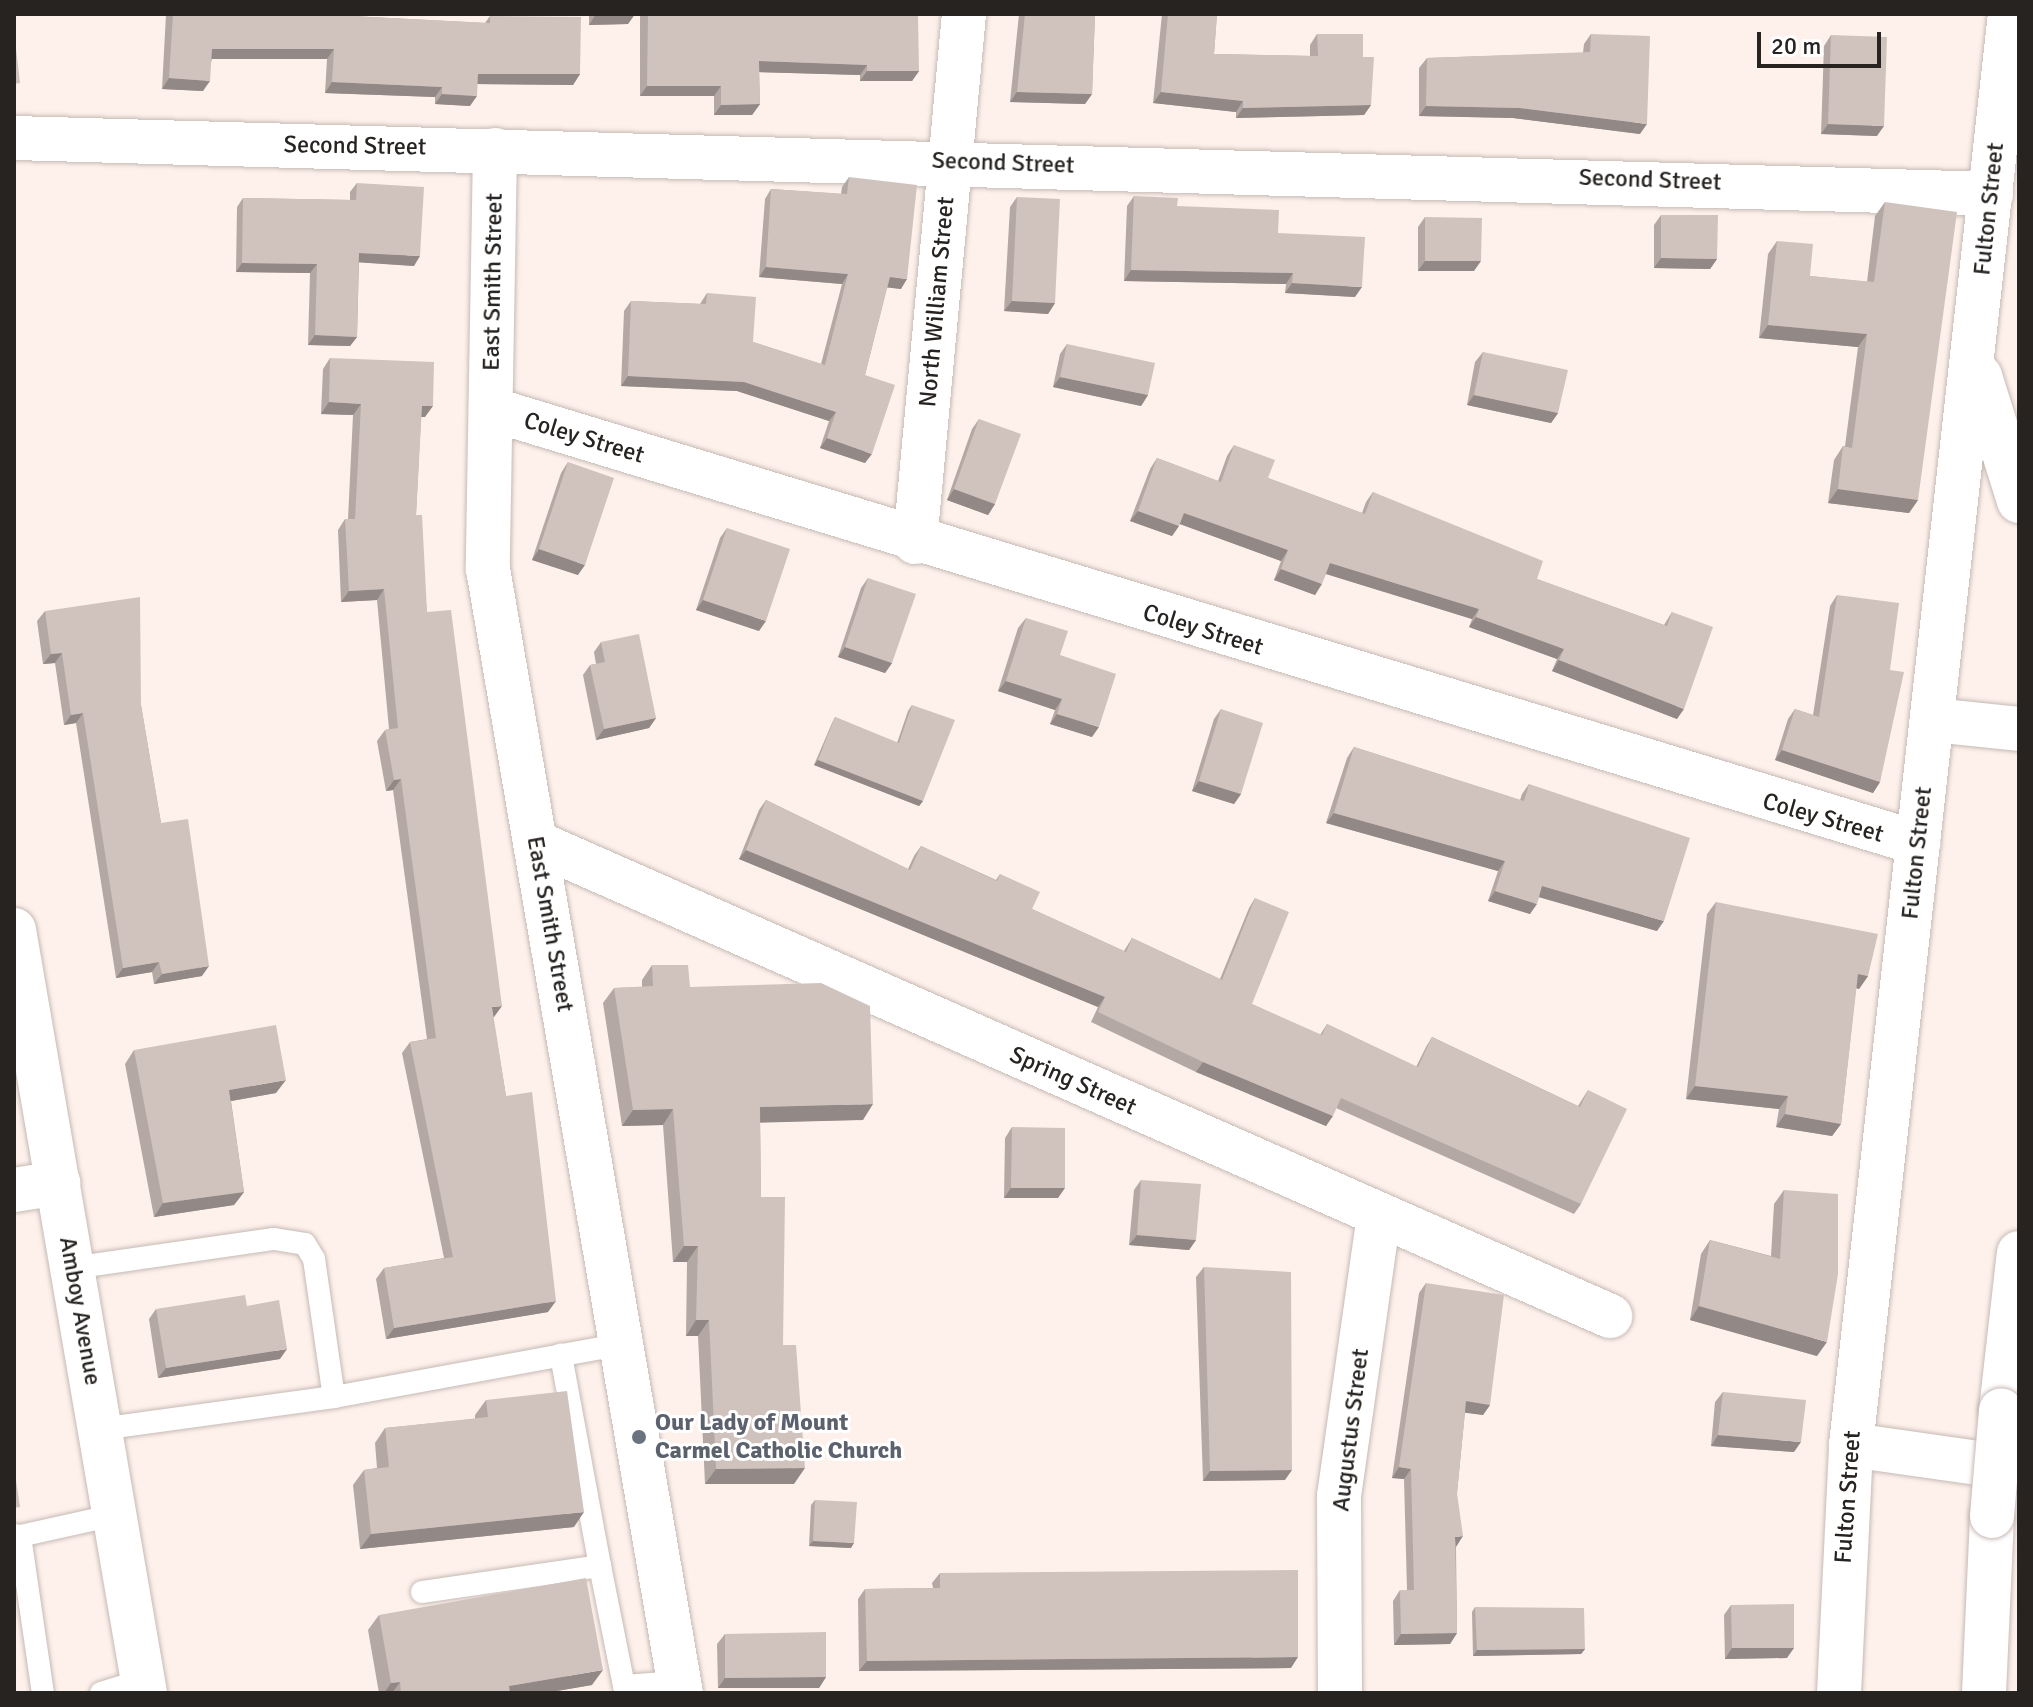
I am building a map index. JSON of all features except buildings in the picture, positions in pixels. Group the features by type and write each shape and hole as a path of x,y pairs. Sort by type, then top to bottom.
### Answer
{"street":[{"name":"North William Street","path":"915,542 964,14"},
{"name":"Fulton Street","path":"1839,1693 1851,1445 2010,14"},
{"name":"Second Street","path":"14,138 950,161 1991,194"},
{"name":"East Smith Street","path":"495,150 488,569 680,1687"},
{"path":"1979,306 1981,383 2019,501"},
{"name":"Coley Street","path":"491,409 915,542 1918,843"},
{"path":"1932,720 2019,729"},
{"name":"Spring Street","path":"537,843 1610,1316"},
{"name":"Amboy Avenue","path":"14,930 144,1686"},
{"path":"14,1190 58,1183"},
{"name":"Augustus Street","path":"1340,1693 1339,1496 1379,1216"},
{"path":"1984,1693 1992,1516 2019,1253"},
{"path":"1851,1445 2019,1469"}],"lane":[{"path":"72,1268 274,1239 305,1244 314,1259 334,1397"},
{"path":"100,1429 334,1397 622,1344"},
{"path":"561,1355 624,1686 680,1687"},
{"path":"43,1693 17,1536 115,1515"},
{"path":"422,1592 600,1566"},
{"path":"101,1693 144,1686"}],"place":[{"name":"Our Lady of Mount Carmel Catholic Church","path":"639,1437"}]}
